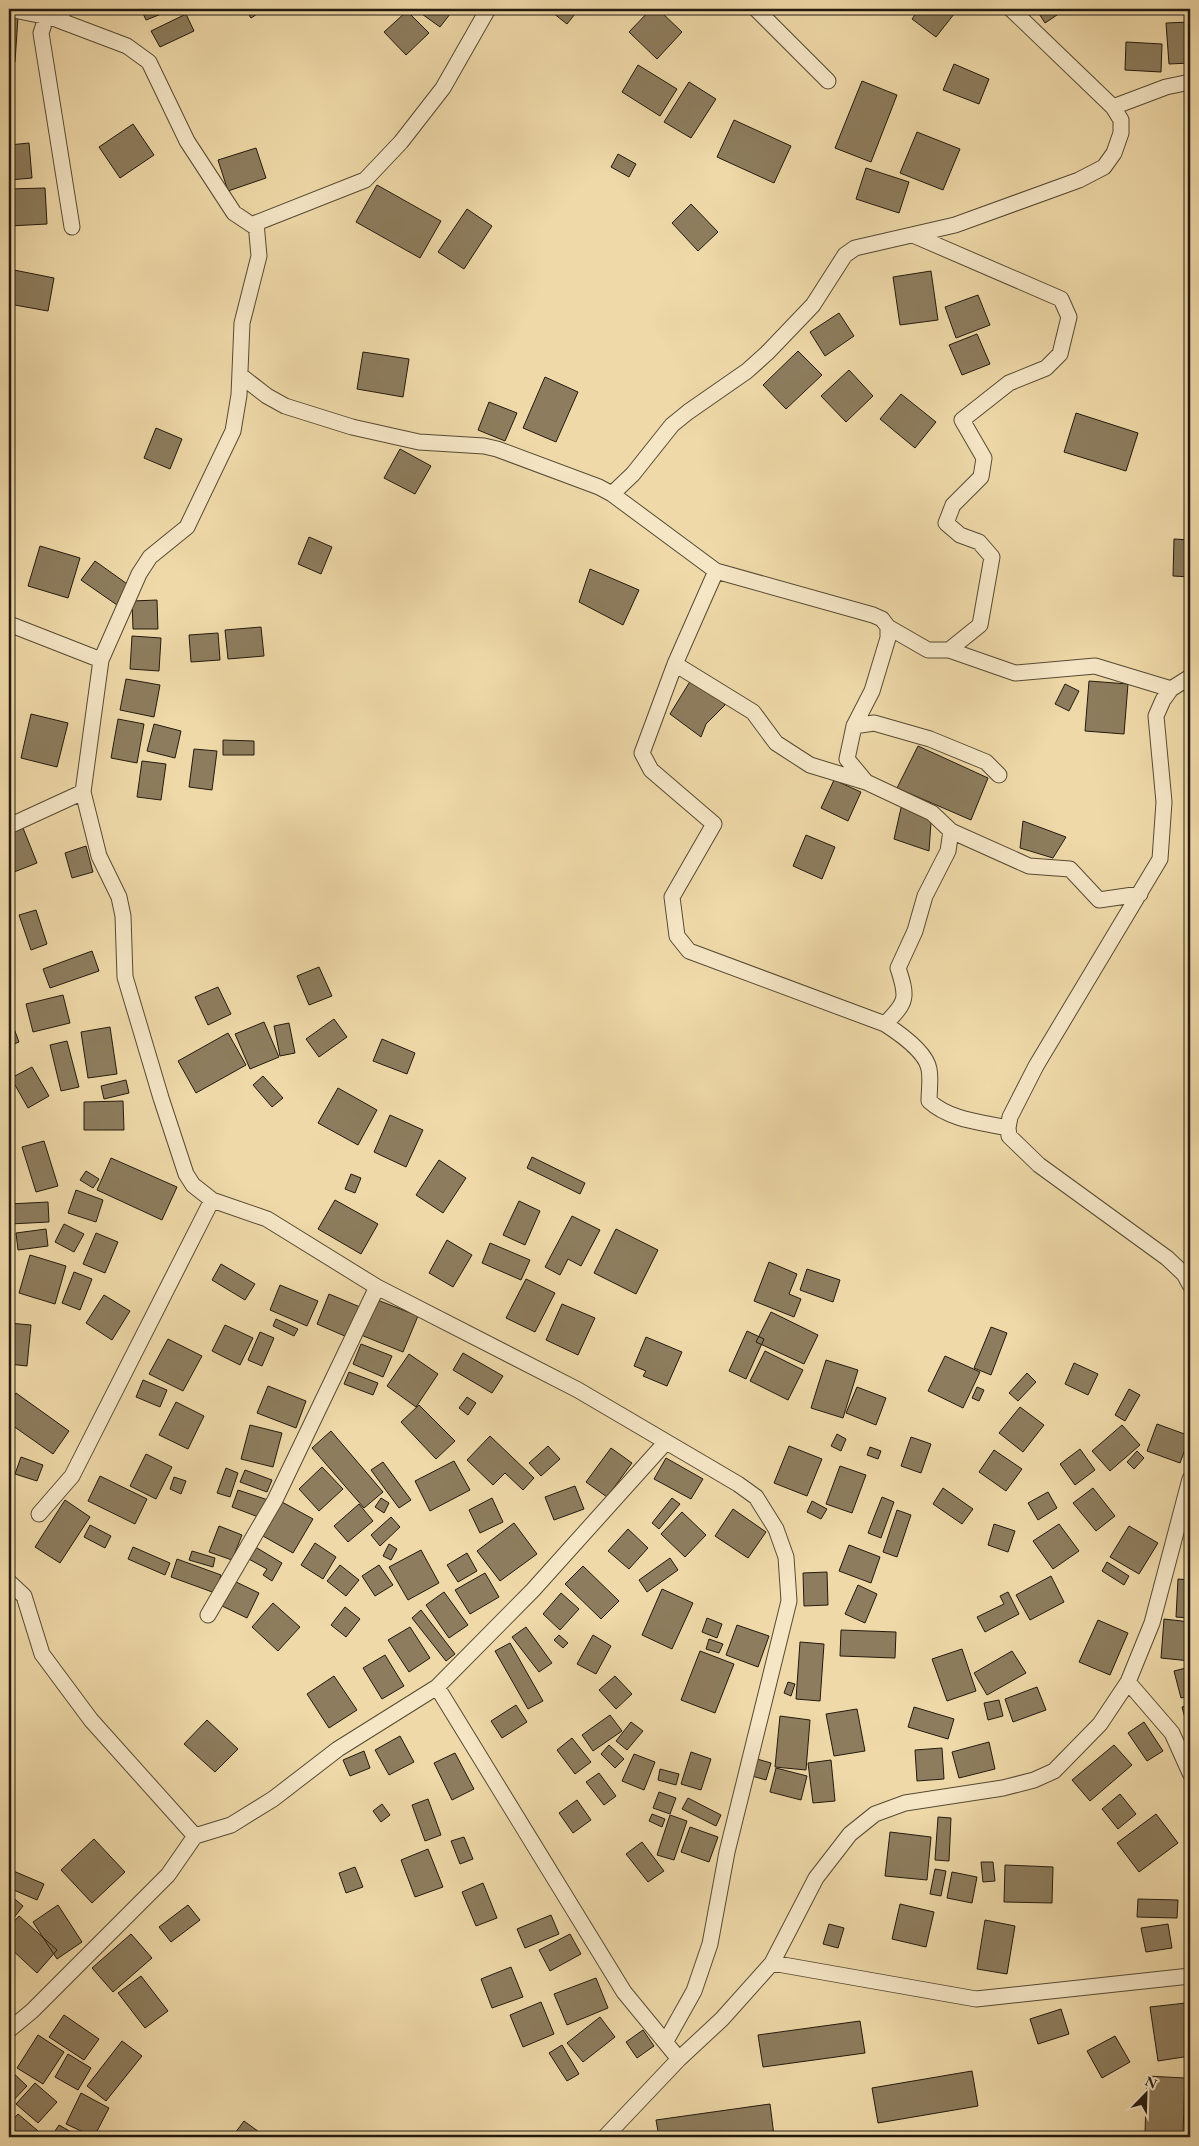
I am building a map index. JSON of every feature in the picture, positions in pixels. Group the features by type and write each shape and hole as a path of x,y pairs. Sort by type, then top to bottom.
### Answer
{"street":[{"path":"9,9 53,18 127,46 149,62 187,141 234,213 255,227"},
{"path":"66,9 45,21 41,32 72,227"},
{"path":"488,9 443,88 401,142 365,180 259,220 255,227 259,256 242,324 240,374 233,431 223,455 186,527 150,557 140,574 101,660 84,792 99,856 119,897 124,916 125,977 161,1098 186,1174 193,1185 212,1200 267,1219 377,1287 578,1390 738,1484 756,1497 776,1529 786,1558 789,1602 727,1852 710,1944 694,1991 666,2041"},
{"path":"756,9 828,81"},
{"path":"612,494 633,474 672,425 747,371 768,353 813,305 845,255 855,248 955,224 1078,180 1104,167 1114,153 1121,133 1121,120 1113,107 1011,9"},
{"path":"1113,107 1166,87 1190,82"},
{"path":"913,235 1061,299 1069,317 1060,354 1046,368 1009,383 962,420 984,458 981,477 953,505 946,522 960,535 979,542 992,556 980,626 949,650"},
{"path":"240,374 267,396 285,406 352,427 419,442 497,449 612,494 716,571 873,615 882,619 888,627 928,650 949,650 1015,673 1095,666 1171,689"},
{"path":"716,571 675,664 642,753 651,770 714,824 672,897 677,936 689,951 885,1024 902,1036 927,1061 930,1070 929,1101 939,1110 951,1116 1008,1128"},
{"path":"9,624 101,660"},
{"path":"866,782 847,759 854,726 872,691 888,638 888,627"},
{"path":"675,664 753,712 776,742 810,765 866,782 932,813 951,831 1029,866 1070,869 1099,900 1140,894"},
{"path":"1190,677 1171,689 1163,700 1156,716 1164,802 1160,859 1036,1066 1010,1117 1008,1128 1009,1136 1039,1165 1167,1258 1184,1274 1190,1285"},
{"path":"854,726 874,723 930,739 986,762 1000,775"},
{"path":"9,826 84,792"},
{"path":"885,1024 899,1010 903,1000 906,991 898,968 915,931 925,896 948,851 951,831"},
{"path":"39,1514 72,1476 212,1200"},
{"path":"208,1615 275,1500 377,1287"},
{"path":"9,2030 32,2011 168,1875 195,1836 231,1825 273,1799 338,1749 437,1687 533,1590 666,1442"},
{"path":"605,2137 679,2059 722,2018 772,1963 816,1878 850,1834 875,1814 905,1803 1003,1788 1034,1780 1054,1771 1100,1724 1128,1682 1152,1623 1190,1479"},
{"path":"9,1582 24,1596 42,1654 91,1720 195,1836"},
{"path":"1128,1682 1172,1733 1190,1773"},
{"path":"437,1687 624,1992 679,2059"},
{"path":"772,1963 976,1999 1190,1976"}],"building":[{"path":"141,9 174,9 146,20"},
{"path":"245,9 265,9 251,18"},
{"path":"415,9 454,9 440,27"},
{"path":"548,9 579,9 567,24"},
{"path":"651,9 658,9 682,32 657,59 629,32"},
{"path":"919,9 958,9 936,37 912,19"},
{"path":"1036,9 1066,9 1045,23"},
{"path":"407,11 429,33 406,55 384,32"},
{"path":"186,14 194,31 160,47 151,31"},
{"path":"9,16 18,17 15,62 9,62"},
{"path":"1190,22 1190,63 1169,64 1166,23"},
{"path":"1126,42 1162,44 1161,72 1125,70"},
{"path":"954,64 989,79 979,104 943,90"},
{"path":"638,65 677,89 660,116 622,92"},
{"path":"862,81 897,95 871,162 835,148"},
{"path":"689,82 716,99 691,138 664,122"},
{"path":"9,102 12,102 12,133 9,133"},
{"path":"734,120 791,146 774,183 717,157"},
{"path":"133,124 154,155 120,178 99,147"},
{"path":"917,132 960,149 943,190 900,173"},
{"path":"29,143 32,178 9,180 9,145"},
{"path":"256,148 266,178 228,191 218,160"},
{"path":"618,154 636,164 629,177 611,167"},
{"path":"866,168 909,182 899,213 856,199"},
{"path":"377,185 441,221 420,258 356,222"},
{"path":"45,188 47,224 9,226 9,189"},
{"path":"691,204 718,232 698,251 672,223"},
{"path":"467,209 492,226 464,269 438,252"},
{"path":"9,269 54,278 48,311 9,304"},
{"path":"931,271 938,320 900,325 893,277"},
{"path":"978,295 990,325 956,338 945,307"},
{"path":"839,313 854,336 825,356 810,332"},
{"path":"977,334 990,364 962,375 949,345"},
{"path":"798,351 822,375 786,409 763,385"},
{"path":"363,352 409,359 403,397 357,389"},
{"path":"849,370 873,396 846,422 821,396"},
{"path":"545,377 578,392 556,442 523,428"},
{"path":"901,394 936,422 915,448 880,419"},
{"path":"489,402 517,413 505,441 478,430"},
{"path":"1076,413 1138,433 1126,471 1064,452"},
{"path":"156,428 182,439 170,469 144,458"},
{"path":"400,449 431,466 415,494 384,478"},
{"path":"309,537 332,547 321,574 298,564"},
{"path":"1174,539 1190,540 1190,577 1173,576"},
{"path":"40,546 80,558 68,598 28,586"},
{"path":"95,561 130,586 117,605 81,580"},
{"path":"590,569 639,590 623,625 579,602"},
{"path":"157,600 158,629 133,629 132,601"},
{"path":"261,627 264,656 228,659 225,630"},
{"path":"218,633 220,660 191,662 189,635"},
{"path":"132,636 161,638 159,671 130,669"},
{"path":"694,675 725,705 706,724 701,737 670,714"},
{"path":"126,679 160,685 154,717 120,710"},
{"path":"1089,681 1128,684 1124,734 1085,731"},
{"path":"1065,684 1079,691 1069,711 1055,704"},
{"path":"31,714 68,723 57,767 21,758"},
{"path":"118,719 144,724 137,763 111,758"},
{"path":"154,724 181,731 175,758 147,751"},
{"path":"223,740 254,741 254,755 223,755"},
{"path":"918,746 988,778 971,820 897,788"},
{"path":"194,749 217,751 212,790 189,787"},
{"path":"142,761 166,764 161,800 137,797"},
{"path":"834,780 861,792 848,821 821,808"},
{"path":"903,799 931,822 929,851 894,839"},
{"path":"1023,821 1066,837 1053,858 1020,848"},
{"path":"23,828 37,863 9,874 9,833"},
{"path":"806,835 835,847 822,879 793,866"},
{"path":"86,846 93,872 72,878 65,853"},
{"path":"36,910 47,944 31,950 19,915"},
{"path":"92,951 99,971 50,988 43,969"},
{"path":"319,967 332,996 309,1005 297,976"},
{"path":"218,987 231,1014 208,1025 195,997"},
{"path":"63,995 70,1023 33,1032 26,1004"},
{"path":"9,1015 19,1042 9,1046"},
{"path":"334,1019 347,1037 319,1057 306,1039"},
{"path":"264,1022 279,1057 250,1069 235,1034"},
{"path":"289,1023 295,1053 280,1056 274,1026"},
{"path":"110,1027 117,1074 88,1078 81,1032"},
{"path":"228,1033 246,1065 196,1093 178,1061"},
{"path":"382,1039 415,1053 407,1074 373,1061"},
{"path":"67,1041 79,1087 61,1091 50,1045"},
{"path":"32,1067 49,1096 28,1108 11,1078"},
{"path":"263,1076 283,1098 272,1107 253,1085"},
{"path":"126,1080 129,1093 104,1099 101,1086"},
{"path":"338,1088 377,1110 358,1145 318,1123"},
{"path":"123,1101 124,1130 84,1130 84,1102"},
{"path":"390,1115 423,1130 406,1167 374,1152"},
{"path":"44,1141 58,1186 36,1192 22,1147"},
{"path":"532,1157 585,1183 580,1194 527,1168"},
{"path":"111,1158 177,1187 162,1220 97,1190"},
{"path":"439,1160 466,1178 443,1213 416,1195"},
{"path":"86,1171 99,1179 93,1188 80,1180"},
{"path":"351,1174 361,1178 355,1193 345,1189"},
{"path":"76,1190 103,1200 96,1222 68,1213"},
{"path":"335,1200 378,1224 361,1254 318,1229"},
{"path":"519,1201 540,1211 525,1245 503,1235"},
{"path":"48,1202 49,1222 10,1224 9,1204"},
{"path":"572,1216 600,1230 581,1266 568,1259 560,1275 545,1267"},
{"path":"64,1224 84,1234 74,1252 55,1242"},
{"path":"46,1229 48,1246 18,1250 16,1233"},
{"path":"616,1229 658,1250 636,1294 594,1273"},
{"path":"96,1233 118,1242 105,1273 83,1264"},
{"path":"447,1240 472,1255 453,1287 429,1273"},
{"path":"490,1243 530,1260 521,1280 482,1263"},
{"path":"30,1255 66,1266 55,1304 19,1293"},
{"path":"769,1262 797,1274 789,1294 801,1299 794,1317 754,1301"},
{"path":"221,1264 255,1284 245,1300 212,1280"},
{"path":"807,1269 840,1280 833,1302 800,1290"},
{"path":"74,1272 92,1279 80,1310 62,1303"},
{"path":"526,1279 555,1293 535,1332 506,1318"},
{"path":"280,1285 318,1301 307,1326 270,1310"},
{"path":"329,1294 360,1307 347,1337 317,1324"},
{"path":"104,1295 130,1311 112,1340 86,1323"},
{"path":"375,1299 418,1316 403,1352 361,1335"},
{"path":"562,1304 595,1318 578,1355 546,1340"},
{"path":"771,1312 818,1335 804,1364 756,1342"},
{"path":"276,1319 298,1329 294,1336 273,1326"},
{"path":"9,1323 31,1325 27,1366 9,1364"},
{"path":"225,1325 253,1338 240,1365 212,1351"},
{"path":"991,1327 1007,1333 991,1375 974,1368"},
{"path":"747,1331 764,1339 746,1379 729,1371"},
{"path":"260,1332 274,1338 262,1366 248,1360"},
{"path":"646,1337 682,1352 667,1386 643,1376 646,1371 634,1366"},
{"path":"168,1339 202,1356 183,1391 149,1374"},
{"path":"361,1344 392,1356 383,1377 353,1364"},
{"path":"765,1351 803,1370 788,1400 750,1381"},
{"path":"463,1353 503,1376 492,1393 453,1370"},
{"path":"409,1354 438,1374 416,1407 387,1386"},
{"path":"945,1356 980,1372 963,1408 928,1391"},
{"path":"826,1360 858,1370 843,1418 811,1408"},
{"path":"1074,1363 1098,1374 1088,1395 1065,1384"},
{"path":"349,1372 378,1383 373,1395 344,1384"},
{"path":"1027,1373 1036,1382 1018,1401 1009,1393"},
{"path":"143,1380 167,1390 160,1407 136,1397"},
{"path":"268,1386 306,1401 296,1428 257,1413"},
{"path":"857,1387 886,1398 876,1425 846,1413"},
{"path":"977,1387 984,1390 979,1401 972,1398"},
{"path":"1129,1389 1140,1395 1125,1421 1115,1415"},
{"path":"16,1393 69,1431 53,1454 9,1423 9,1403"},
{"path":"467,1397 476,1403 468,1415 459,1408"},
{"path":"176,1402 204,1416 188,1449 159,1435"},
{"path":"419,1405 455,1441 436,1459 401,1422"},
{"path":"1020,1407 1044,1425 1023,1452 999,1433"},
{"path":"1157,1424 1190,1436 1180,1463 1147,1451"},
{"path":"250,1425 282,1433 273,1467 241,1459"},
{"path":"1122,1425 1140,1445 1110,1471 1092,1451"},
{"path":"331,1431 383,1492 364,1508 312,1448"},
{"path":"837,1434 846,1439 841,1451 831,1446"},
{"path":"490,1436 534,1478 523,1490 505,1473 493,1485 467,1460"},
{"path":"911,1437 931,1444 921,1473 901,1466"},
{"path":"548,1446 560,1459 541,1476 529,1463"},
{"path":"789,1446 822,1459 807,1496 774,1483"},
{"path":"870,1447 881,1451 878,1459 867,1455"},
{"path":"611,1448 632,1463 607,1497 586,1482"},
{"path":"1080,1449 1095,1470 1075,1485 1060,1464"},
{"path":"994,1450 1022,1469 1006,1491 979,1472"},
{"path":"1137,1451 1144,1458 1134,1469 1127,1462"},
{"path":"146,1454 172,1467 156,1499 130,1486"},
{"path":"21,1457 43,1465 37,1481 15,1474"},
{"path":"666,1458 703,1479 691,1499 654,1479"},
{"path":"454,1461 470,1490 430,1511 415,1481"},
{"path":"383,1462 411,1500 399,1508 371,1470"},
{"path":"840,1466 866,1475 852,1513 826,1504"},
{"path":"322,1467 343,1489 319,1511 299,1489"},
{"path":"226,1468 238,1473 230,1497 217,1493"},
{"path":"245,1470 272,1480 267,1492 240,1482"},
{"path":"100,1476 147,1499 135,1524 88,1501"},
{"path":"174,1477 186,1481 181,1494 170,1489"},
{"path":"575,1486 584,1509 554,1520 545,1497"},
{"path":"943,1488 973,1509 962,1524 933,1504"},
{"path":"1093,1488 1115,1516 1096,1531 1073,1503"},
{"path":"238,1490 268,1500 261,1518 232,1507"},
{"path":"1048,1492 1057,1508 1038,1520 1028,1503"},
{"path":"882,1497 894,1502 881,1538 868,1533"},
{"path":"381,1498 389,1503 384,1513 375,1507"},
{"path":"492,1498 503,1522 480,1533 469,1510"},
{"path":"672,1498 680,1504 659,1529 652,1523"},
{"path":"65,1500 90,1517 60,1563 35,1547"},
{"path":"812,1501 827,1509 821,1519 807,1512"},
{"path":"282,1502 313,1519 293,1553 263,1536"},
{"path":"359,1504 373,1521 348,1542 334,1526"},
{"path":"733,1509 766,1532 748,1558 715,1536"},
{"path":"897,1510 911,1515 897,1557 883,1552"},
{"path":"682,1512 706,1535 685,1557 661,1534"},
{"path":"391,1517 400,1527 380,1546 371,1535"},
{"path":"514,1523 537,1554 500,1581 477,1551"},
{"path":"994,1524 1015,1531 1008,1552 988,1545"},
{"path":"1059,1524 1079,1551 1053,1569 1033,1541"},
{"path":"90,1525 111,1536 105,1548 84,1537"},
{"path":"219,1526 242,1535 232,1560 209,1552"},
{"path":"1129,1526 1158,1543 1139,1574 1110,1557"},
{"path":"628,1529 648,1548 629,1569 608,1551"},
{"path":"315,1543 336,1557 323,1579 301,1565"},
{"path":"389,1544 397,1549 391,1560 383,1556"},
{"path":"252,1545 282,1563 272,1581 263,1575 267,1569 245,1557"},
{"path":"849,1545 880,1557 871,1583 839,1571"},
{"path":"133,1547 170,1563 165,1575 128,1559"},
{"path":"421,1550 439,1583 408,1600 389,1567"},
{"path":"192,1551 215,1558 213,1567 189,1560"},
{"path":"467,1553 477,1571 458,1582 447,1565"},
{"path":"670,1558 678,1570 647,1592 639,1580"},
{"path":"177,1559 221,1575 215,1593 171,1577"},
{"path":"1107,1562 1129,1576 1124,1585 1102,1571"},
{"path":"340,1565 359,1580 346,1596 327,1581"},
{"path":"379,1565 393,1585 375,1596 362,1576"},
{"path":"583,1566 619,1601 601,1619 565,1584"},
{"path":"827,1572 828,1605 804,1606 803,1573"},
{"path":"485,1573 499,1597 470,1614 455,1590"},
{"path":"1051,1576 1064,1602 1030,1620 1016,1595"},
{"path":"1178,1579 1190,1580 1190,1618 1176,1617"},
{"path":"232,1580 259,1593 247,1618 220,1605"},
{"path":"858,1585 877,1594 865,1623 845,1614"},
{"path":"662,1589 693,1603 672,1649 642,1635"},
{"path":"444,1592 468,1625 449,1638 426,1605"},
{"path":"1008,1592 1019,1614 985,1632 977,1617 1004,1604 1000,1596"},
{"path":"561,1593 579,1609 560,1630 543,1614"},
{"path":"273,1603 300,1627 278,1651 252,1627"},
{"path":"345,1607 360,1619 346,1637 331,1625"},
{"path":"421,1610 455,1654 446,1661 412,1618"},
{"path":"707,1618 722,1624 717,1638 702,1632"},
{"path":"1164,1619 1190,1622 1190,1661 1161,1658"},
{"path":"1098,1620 1128,1633 1110,1675 1079,1662"},
{"path":"737,1625 769,1636 758,1667 726,1655"},
{"path":"410,1627 430,1658 409,1672 388,1640"},
{"path":"526,1627 552,1663 539,1672 512,1637"},
{"path":"841,1630 896,1632 895,1658 840,1656"},
{"path":"559,1635 568,1643 563,1648 554,1640"},
{"path":"593,1635 611,1646 596,1674 577,1664"},
{"path":"709,1639 723,1644 719,1653 706,1649"},
{"path":"800,1642 824,1644 820,1701 796,1699"},
{"path":"510,1643 543,1701 528,1709 495,1651"},
{"path":"962,1649 976,1691 947,1701 932,1659"},
{"path":"700,1651 734,1664 715,1713 681,1700"},
{"path":"1012,1651 1026,1673 987,1695 974,1673"},
{"path":"385,1655 404,1686 382,1699 363,1668"},
{"path":"1190,1667 1190,1696 1181,1698 1174,1671"},
{"path":"334,1676 357,1710 329,1728 307,1694"},
{"path":"615,1676 632,1694 616,1709 599,1690"},
{"path":"788,1682 795,1684 791,1696 784,1693"},
{"path":"1037,1687 1046,1710 1013,1722 1005,1699"},
{"path":"999,1700 1003,1716 988,1720 984,1703"},
{"path":"516,1705 527,1722 502,1738 491,1721"},
{"path":"1190,1705 1190,1732 1189,1733 1182,1707"},
{"path":"914,1707 954,1719 948,1739 908,1727"},
{"path":"857,1709 865,1751 834,1756 826,1714"},
{"path":"610,1715 622,1731 593,1751 582,1735"},
{"path":"780,1716 810,1720 806,1770 775,1767"},
{"path":"207,1720 238,1749 215,1772 184,1744"},
{"path":"631,1722 643,1731 627,1750 616,1741"},
{"path":"1144,1722 1163,1751 1147,1761 1128,1733"},
{"path":"400,1736 414,1762 389,1775 375,1750"},
{"path":"572,1738 591,1762 575,1774 557,1750"},
{"path":"989,1742 995,1769 959,1778 952,1752"},
{"path":"609,1745 624,1759 615,1768 601,1754"},
{"path":"1114,1745 1132,1765 1090,1801 1072,1780"},
{"path":"942,1748 944,1779 917,1781 915,1750"},
{"path":"364,1751 370,1768 350,1776 343,1760"},
{"path":"691,1752 711,1759 701,1790 681,1784"},
{"path":"455,1753 474,1789 452,1800 434,1763"},
{"path":"634,1754 655,1762 644,1790 622,1781"},
{"path":"757,1759 771,1763 766,1780 752,1776"},
{"path":"831,1760 835,1801 813,1803 808,1763"},
{"path":"776,1768 807,1776 801,1800 770,1792"},
{"path":"660,1769 679,1774 676,1785 658,1780"},
{"path":"599,1773 616,1796 604,1805 586,1782"},
{"path":"659,1792 676,1798 670,1814 653,1808"},
{"path":"1120,1794 1136,1814 1118,1829 1102,1809"},
{"path":"688,1798 721,1815 716,1826 682,1809"},
{"path":"428,1799 441,1835 425,1841 412,1805"},
{"path":"577,1800 591,1820 573,1833 559,1813"},
{"path":"382,1804 390,1815 381,1822 373,1811"},
{"path":"652,1814 665,1819 662,1827 649,1821"},
{"path":"1156,1814 1178,1843 1139,1872 1117,1843"},
{"path":"670,1815 687,1821 674,1860 657,1855"},
{"path":"938,1817 951,1818 949,1861 935,1860"},
{"path":"690,1827 718,1837 709,1862 681,1852"},
{"path":"890,1832 931,1837 927,1880 885,1876"},
{"path":"464,1837 473,1859 460,1864 451,1841"},
{"path":"94,1839 125,1872 92,1903 61,1870"},
{"path":"642,1842 664,1871 648,1882 626,1854"},
{"path":"428,1849 443,1887 415,1897 401,1860"},
{"path":"981,1862 993,1862 995,1881 983,1882"},
{"path":"1005,1865 1053,1867 1052,1903 1004,1902"},
{"path":"355,1867 363,1887 346,1893 339,1873"},
{"path":"935,1869 946,1871 941,1896 930,1894"},
{"path":"11,1870 44,1884 37,1900 9,1888"},
{"path":"952,1872 977,1877 972,1903 947,1898"},
{"path":"483,1883 497,1918 476,1926 462,1892"},
{"path":"9,1894 23,1906 9,1924"},
{"path":"1138,1899 1178,1900 1177,1918 1137,1917"},
{"path":"900,1904 934,1912 926,1947 892,1939"},
{"path":"58,1905 82,1942 57,1959 33,1922"},
{"path":"188,1905 200,1920 171,1942 159,1927"},
{"path":"551,1915 559,1934 525,1948 517,1929"},
{"path":"19,1916 57,1950 37,1973 9,1947 9,1927"},
{"path":"985,1920 1015,1926 1007,1974 977,1969"},
{"path":"829,1924 844,1928 838,1948 823,1944"},
{"path":"1168,1924 1172,1948 1146,1952 1141,1928"},
{"path":"131,1934 152,1958 113,1992 92,1968"},
{"path":"570,1934 581,1954 550,1971 539,1950"},
{"path":"511,1967 523,1997 492,2008 481,1979"},
{"path":"141,1976 168,2011 145,2028 118,1993"},
{"path":"596,1978 608,2008 567,2025 554,1994"},
{"path":"541,2002 554,2034 523,2047 510,2015"},
{"path":"1186,2003 1190,2034 1190,2056 1158,2061 1150,2007"},
{"path":"1061,2009 1069,2034 1038,2044 1030,2019"},
{"path":"64,2015 99,2039 84,2060 49,2037"},
{"path":"600,2017 615,2037 583,2062 567,2043"},
{"path":"860,2021 865,2053 763,2067 758,2035"},
{"path":"643,2030 654,2046 637,2058 626,2042"},
{"path":"38,2035 64,2052 43,2084 17,2068"},
{"path":"1115,2036 1130,2062 1102,2078 1087,2051"},
{"path":"122,2041 142,2056 106,2101 87,2086"},
{"path":"562,2045 579,2074 567,2081 549,2053"},
{"path":"68,2054 91,2068 78,2090 55,2077"},
{"path":"9,2069 27,2086 9,2105"},
{"path":"972,2071 978,2106 878,2123 872,2088"},
{"path":"1147,2076 1185,2078 1183,2133 1145,2132"},
{"path":"35,2083 57,2102 38,2123 16,2104"},
{"path":"81,2093 109,2108 94,2137 66,2124"},
{"path":"770,2104 774,2136 659,2137 656,2120"},
{"path":"18,2114 44,2136 9,2137 9,2124"},
{"path":"244,2121 266,2137 232,2137"},
{"path":"59,2125 80,2137 51,2137"}]}
